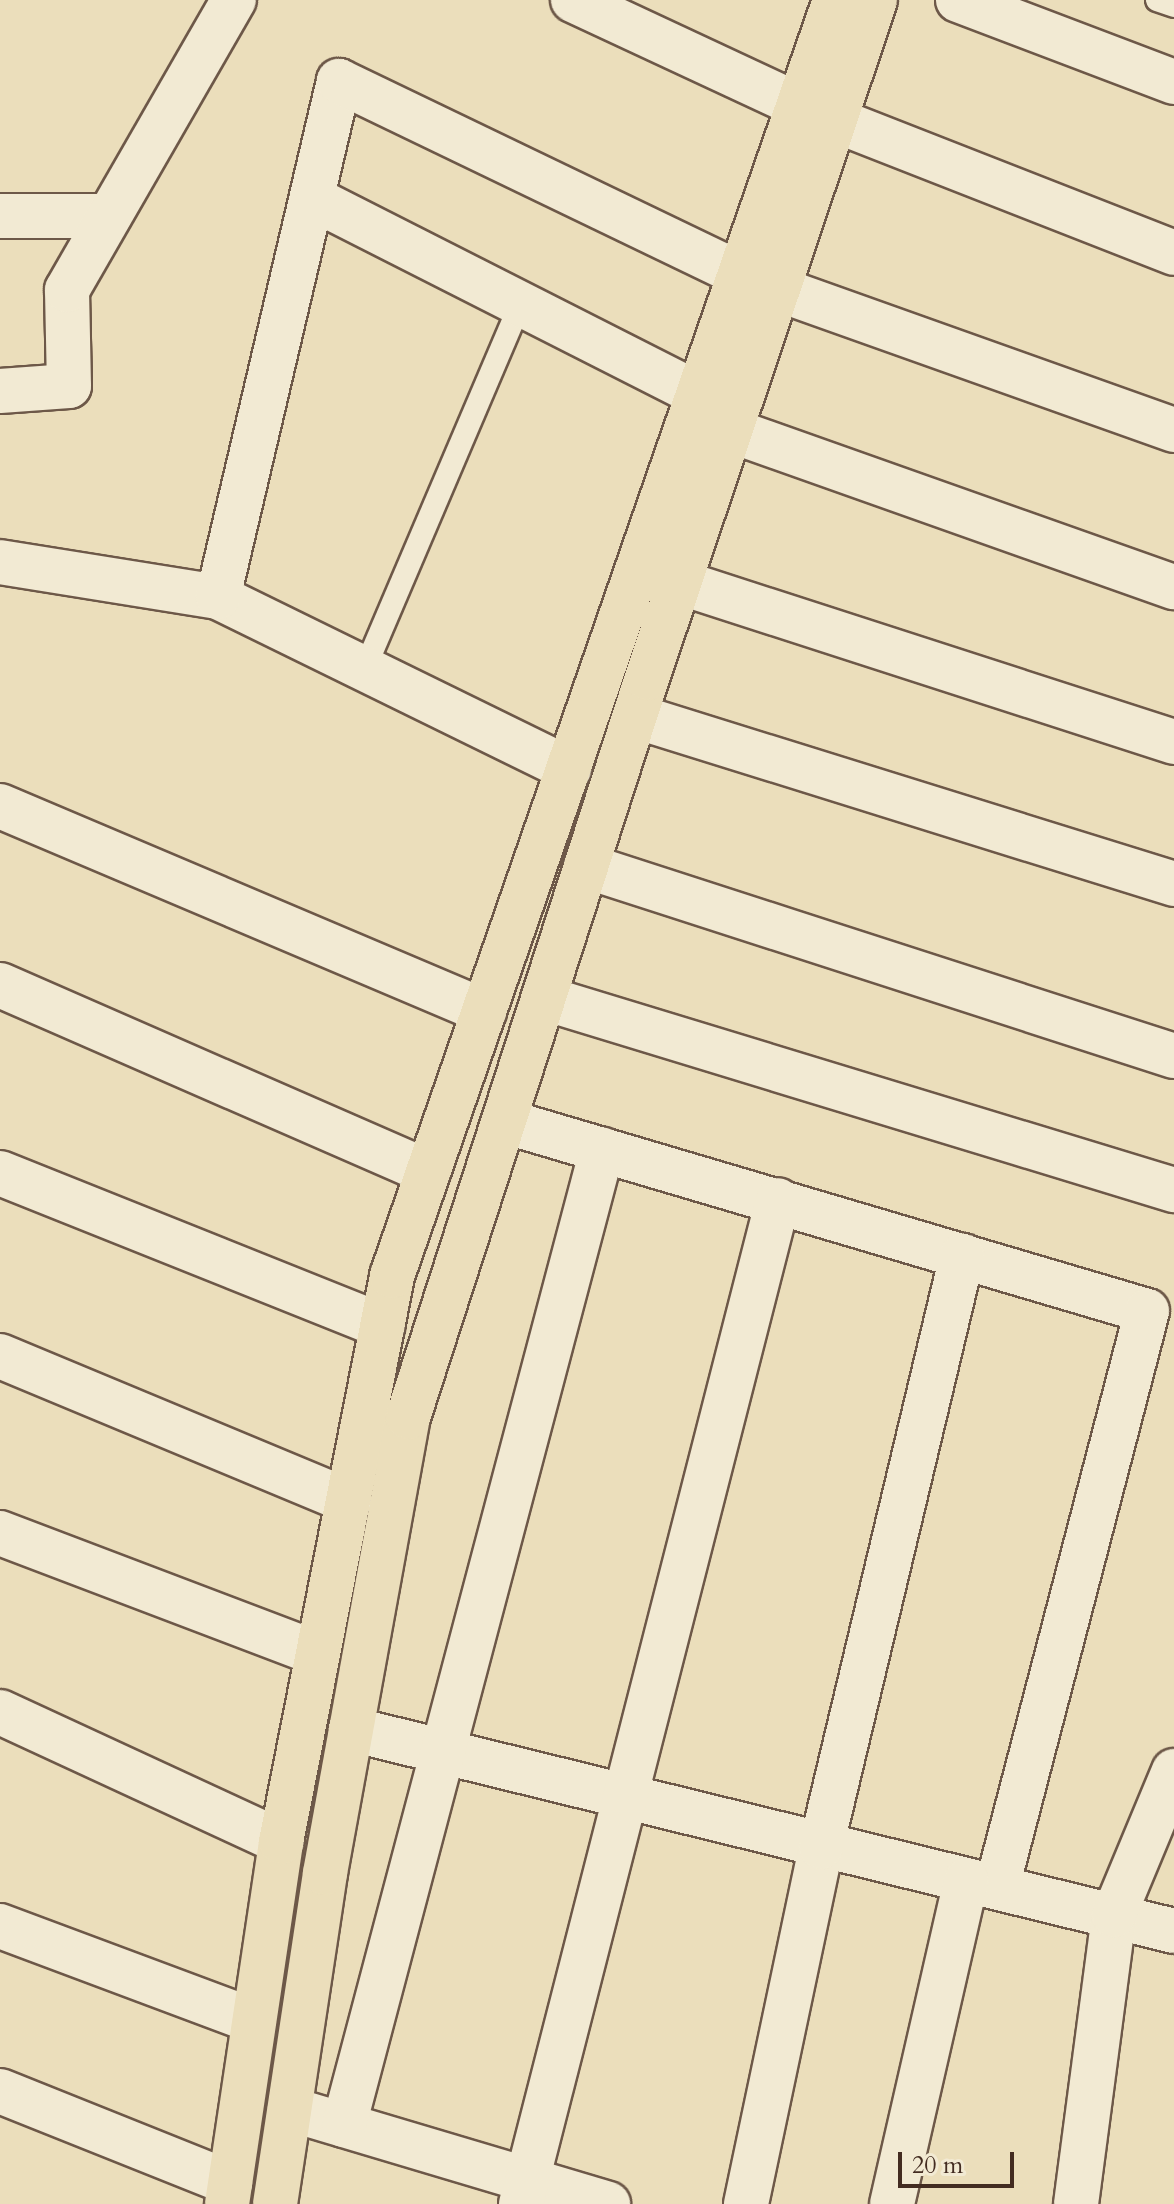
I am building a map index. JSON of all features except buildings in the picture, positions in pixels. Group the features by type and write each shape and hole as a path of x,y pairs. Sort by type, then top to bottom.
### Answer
{"main road":[{"path":"818,113 835,0"},
{"path":"275,2204 351,1729 408,1417 730,430 760,282 818,113 875,0"},
{"path":"228,2193 281,1842 392,1276 700,395 760,282"}],"street":[{"path":"573,0 818,113 1174,253"},
{"path":"958,0 1174,82"},
{"path":"0,391 69,386 67,290 230,1"},
{"path":"218,597 339,81 760,282 1174,430"},
{"path":"312,198 700,395"},
{"path":"0,216 109,216"},
{"path":"730,430 1174,587"},
{"path":"0,562 218,597 569,769"},
{"path":"679,582 1174,742"},
{"path":"635,716 1174,884"},
{"path":"0,806 484,1011"},
{"path":"586,866 1174,1056"},
{"path":"0,985 428,1172"},
{"path":"544,998 1174,1190"},
{"path":"504,1121 1161,1314 981,1884 892,2204"},
{"path":"344,2125 602,1150"},
{"path":"0,1173 382,1326"},
{"path":"523,2192 628,1798 778,1200"},
{"path":"746,2204 821,1847 962,1256"},
{"path":"0,1356 349,1501"},
{"path":"0,1533 318,1654"},
{"path":"0,1712 281,1842"},
{"path":"351,1729 821,1847 1174,1931"},
{"path":"1076,2204 1114,1915 1174,1771"},
{"path":"0,1926 254,2021"},
{"path":"0,2091 228,2193"},
{"path":"290,2109 344,2125 523,2192 608,2204"}],"lane":[{"path":"1157,0 1174,6"},
{"path":"365,668 521,303"}]}
